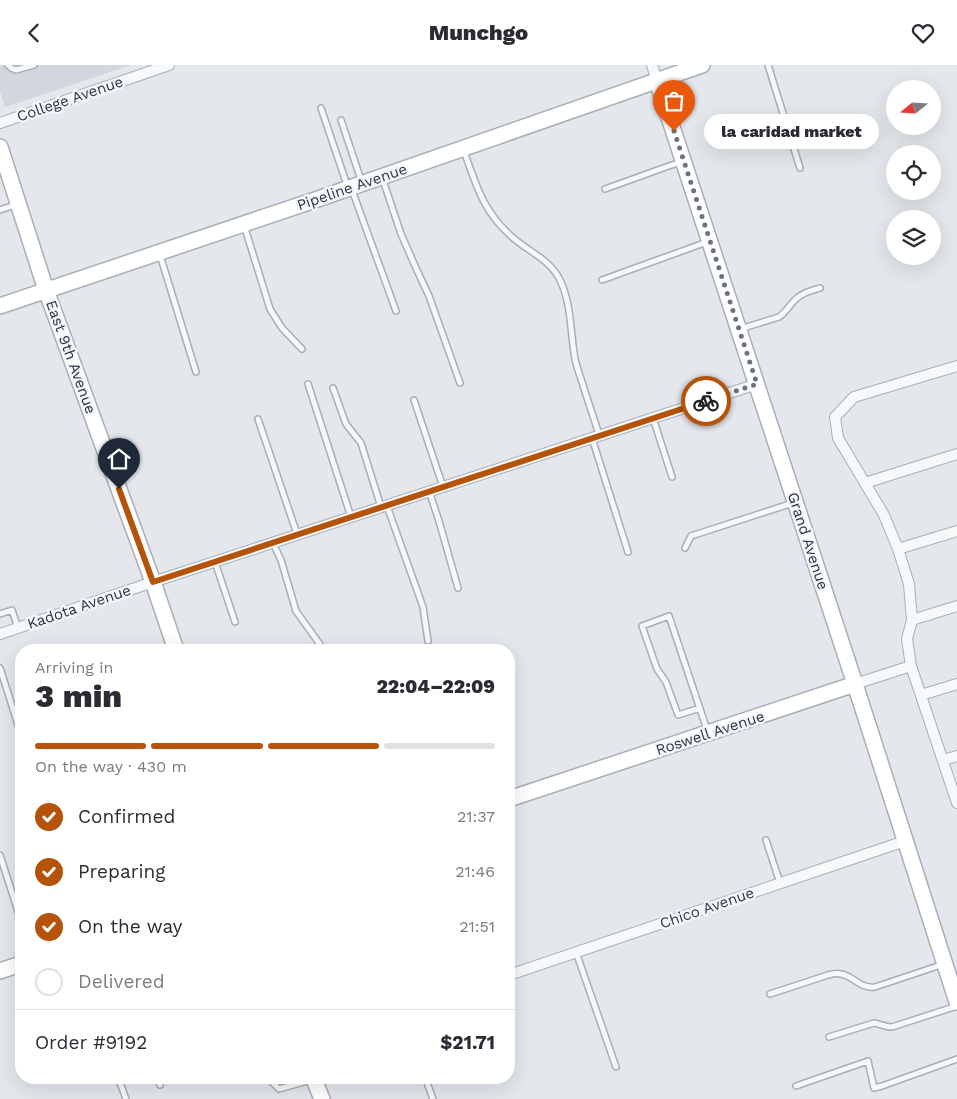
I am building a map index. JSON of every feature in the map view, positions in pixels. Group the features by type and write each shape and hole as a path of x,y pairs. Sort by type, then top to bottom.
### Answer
{"street":[{"name":"College Avenue","path":"0,123 169,65"},
{"path":"652,65 657,81"},
{"name":"Pipeline Avenue","path":"0,306 382,177 702,65"},
{"name":"Grand Avenue","path":"657,81 796,502 957,1004"},
{"name":"East 9th Avenue","path":"0,147 46,290 174,644"},
{"path":"957,367 854,397 835,417 838,438 884,515 898,549 909,584 912,619 907,639 911,666 957,803"},
{"name":"Kadota Avenue","path":"0,634 215,561 757,384"},
{"path":"865,483 957,454"},
{"path":"898,549 957,531"},
{"path":"912,619 957,606"},
{"name":"Roswell Avenue","path":"515,797 911,666"},
{"path":"921,695 957,684"},
{"path":"942,760 957,756"},
{"name":"Chico Avenue","path":"515,973 905,841"},
{"path":"0,971 15,966"},
{"path":"316,1084 322,1099"}],"lane":[{"path":"8,65 16,71 34,65"},
{"path":"768,65 800,168"},
{"path":"321,108 354,186 396,311"},
{"path":"341,120 354,186"},
{"path":"463,148 481,197 495,221 512,237 552,267 560,280 571,317 576,362 628,552"},
{"path":"605,189 684,161"},
{"path":"382,177 401,234 430,296 460,383"},
{"path":"0,210 18,204"},
{"path":"244,224 270,309 282,328 302,349"},
{"path":"602,280 710,241"},
{"path":"159,252 196,372"},
{"path":"739,329 779,317 802,295 820,287"},
{"path":"308,384 351,517"},
{"path":"333,388 346,424 361,443 423,607 428,641"},
{"path":"414,400 443,487"},
{"path":"653,418 672,477"},
{"path":"258,419 297,535"},
{"path":"429,491 458,588"},
{"path":"685,548 691,536 796,502"},
{"path":"273,543 281,561 296,611 320,644"},
{"path":"215,561 235,621"},
{"path":"0,614 12,609 18,628"},
{"path":"700,708 678,715 666,682 657,669 642,627 669,617 700,708 708,733"},
{"path":"0,669 15,715"},
{"path":"766,840 780,883"},
{"path":"0,855 15,902"},
{"path":"576,952 616,1067"},
{"path":"770,994 835,974 845,975 866,987 875,987 945,964"},
{"path":"829,1037 874,1023 892,1027 957,1004"},
{"path":"796,1086 868,1061 874,1087 882,1086 957,1059"},
{"path":"121,1084 126,1099"},
{"path":"273,1084 278,1089 296,1084"},
{"path":"427,1084 432,1099"}],"shaded area":[{"path":"0,65 131,65 5,107 0,91"}],"way so far":[{"path":"674,131 757,384 706,401"}],"place":[{"name":"la caridad market","path":"674,131"}],"route":[{"path":"119,489 153,582 706,401"}]}
